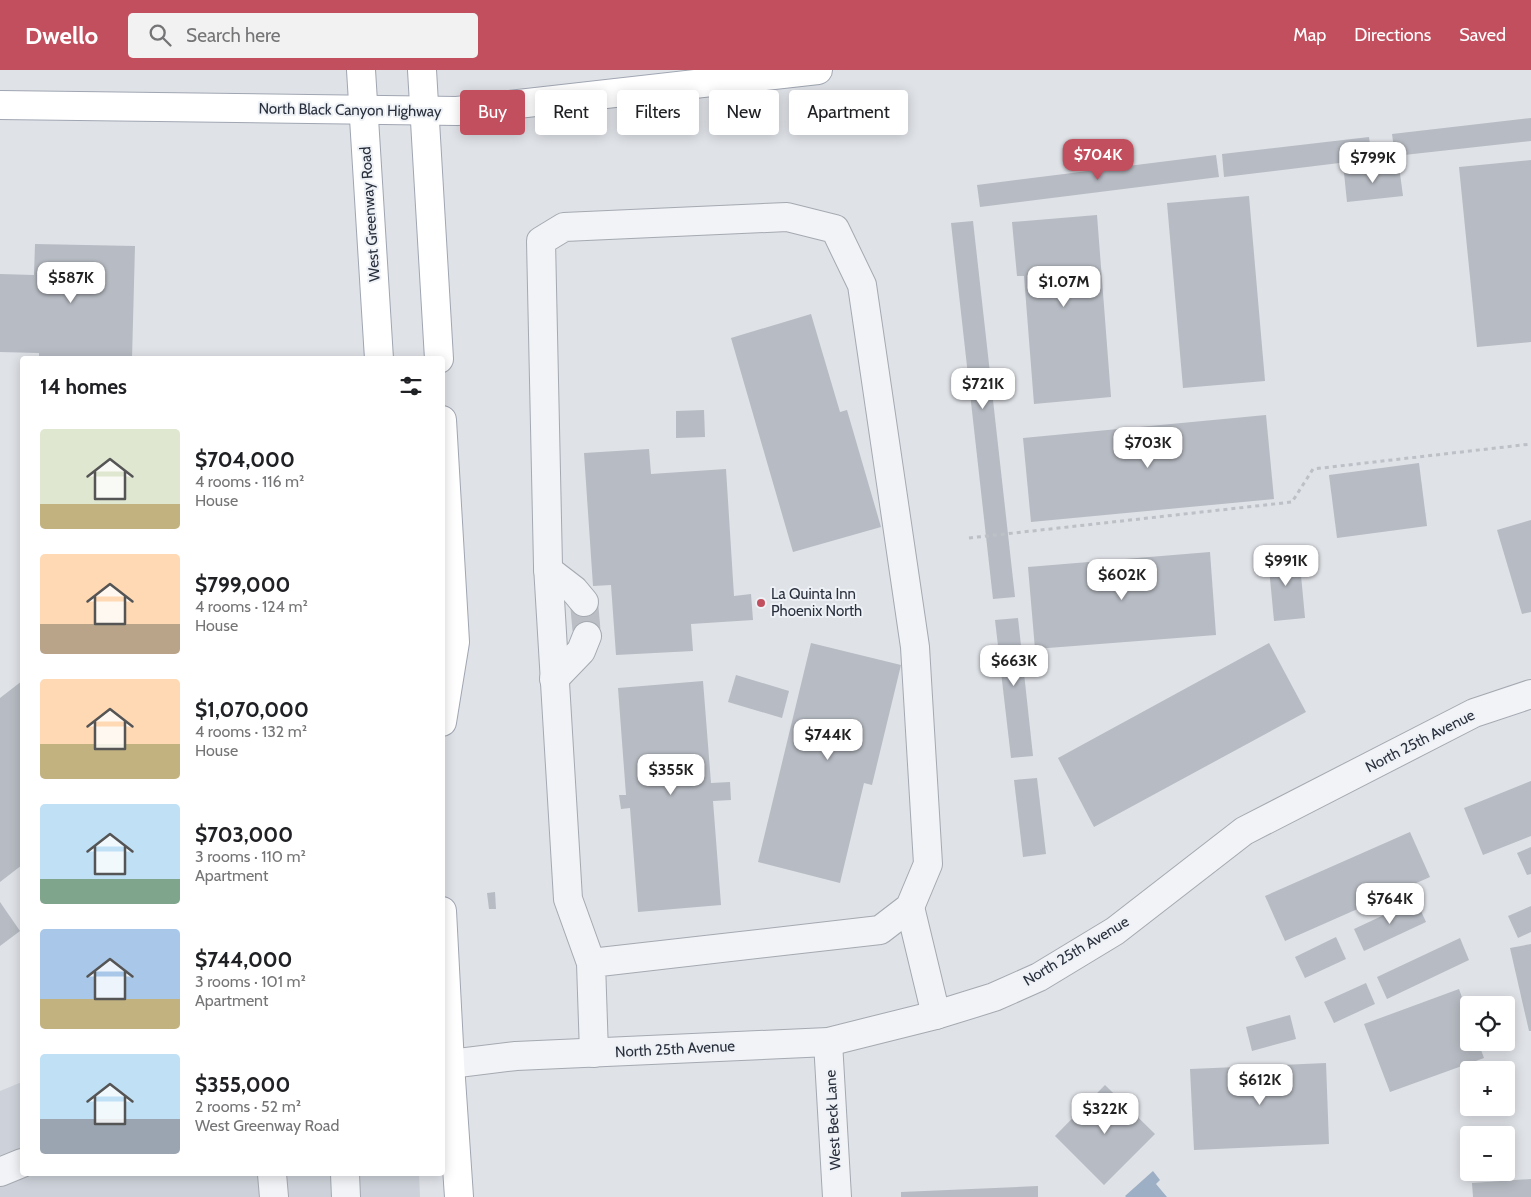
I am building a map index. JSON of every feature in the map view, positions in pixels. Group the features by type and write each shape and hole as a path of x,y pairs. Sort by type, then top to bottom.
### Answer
{"main road":[{"name":"West Greenway Road","path":"362,70 379,356"},
{"path":"422,70 439,356"},
{"name":"North Black Canyon Highway","path":"0,105 457,111 818,70"},
{"path":"445,471 455,642 445,704"},
{"path":"445,968 459,1197"}],"street":[{"path":"591,963 880,930 910,907 928,864 915,647 862,285 834,229 787,217 564,227 541,241 548,570 568,899 591,963 594,1053"},
{"path":"548,570 574,590 584,602"},
{"path":"554,679 581,651 587,636"},
{"name":"North 25th Avenue","path":"450,1064 516,1056 828,1042 994,997 1039,977 1115,931 1244,831 1474,713 1531,694"},
{"path":"910,907 936,1014"},
{"name":"West Beck Lane","path":"828,1042 837,1197"},
{"path":"0,1172 20,1164"},
{"path":"272,1176 274,1197"},
{"path":"345,1176 346,1197"}],"path":[{"path":"969,538 1292,502 1314,469 1531,444"}],"shaded area":[{"path":"20,1083 20,1176 419,1176 420,1197 0,1197 0,1091"}],"water":[{"path":"1153,1171 1160,1180 1156,1184 1167,1197 1125,1196"}],"building":[{"path":"1531,118 1531,141 1395,156 1392,134"},
{"path":"1369,137 1372,159 1224,177 1222,154"},
{"path":"1216,155 1219,177 980,207 977,185"},
{"path":"1531,160 1531,342 1477,347 1459,167"},
{"path":"1399,166 1403,196 1347,202 1344,173"},
{"path":"1249,196 1265,381 1183,388 1167,203"},
{"path":"1097,215 1111,397 1034,404 1024,276 1017,276 1012,222"},
{"path":"973,221 1015,597 993,599 951,223"},
{"path":"35,244 135,246 132,356 39,356 39,353 0,352 0,274 34,275"},
{"path":"811,314 840,412 847,410 881,527 793,552 731,338"},
{"path":"704,410 705,437 676,438 676,411"},
{"path":"1266,415 1274,499 1031,522 1023,438"},
{"path":"649,449 651,474 726,469 734,596 751,594 753,620 691,624 693,651 616,655 611,585 593,586 584,453"},
{"path":"1419,463 1427,526 1337,538 1329,475"},
{"path":"1531,520 1531,612 1522,614 1497,530"},
{"path":"1210,552 1216,635 1035,649 1028,567"},
{"path":"1299,554 1305,618 1274,621 1268,557"},
{"path":"1018,618 1033,756 1011,758 995,620"},
{"path":"811,643 901,665 872,785 864,783 840,883 758,862"},
{"path":"1269,643 1306,712 1094,827 1058,758"},
{"path":"736,675 789,691 782,718 728,702"},
{"path":"703,681 711,783 730,782 731,800 713,801 721,905 638,912 630,808 621,809 619,795 626,795 618,688"},
{"path":"20,683 20,867 0,882 0,698"},
{"path":"1037,778 1046,854 1023,857 1014,780"},
{"path":"1531,781 1531,836 1483,855 1464,808"},
{"path":"1410,832 1430,877 1285,941 1265,896"},
{"path":"1531,847 1531,874 1527,875 1517,853"},
{"path":"495,892 496,909 489,909 487,893"},
{"path":"1416,900 1426,922 1364,951 1354,929"},
{"path":"0,902 20,931 0,946"},
{"path":"1531,906 1531,932 1518,938 1508,916"},
{"path":"1336,937 1346,959 1305,978 1295,957"},
{"path":"1460,938 1469,960 1387,999 1377,977"},
{"path":"1531,944 1531,1031 1529,1031 1510,948"},
{"path":"1366,983 1375,1004 1334,1023 1324,1002"},
{"path":"1459,989 1462,996 1460,1051 1481,1051 1484,1058 1476,1061 1460,1061 1460,1067 1390,1092 1364,1024"},
{"path":"1290,1015 1296,1039 1252,1051 1246,1027"},
{"path":"1326,1063 1329,1144 1194,1150 1190,1069"},
{"path":"1105,1085 1155,1134 1104,1185 1055,1136"},
{"path":"1531,1179 1531,1197 1473,1197 1472,1183"},
{"path":"1038,1186 1038,1197 901,1197 901,1192"}],"tunnel":[{"path":"584,602 587,636"}],"place":[{"name":"La Quinta Inn Phoenix North","path":"761,603"}]}
